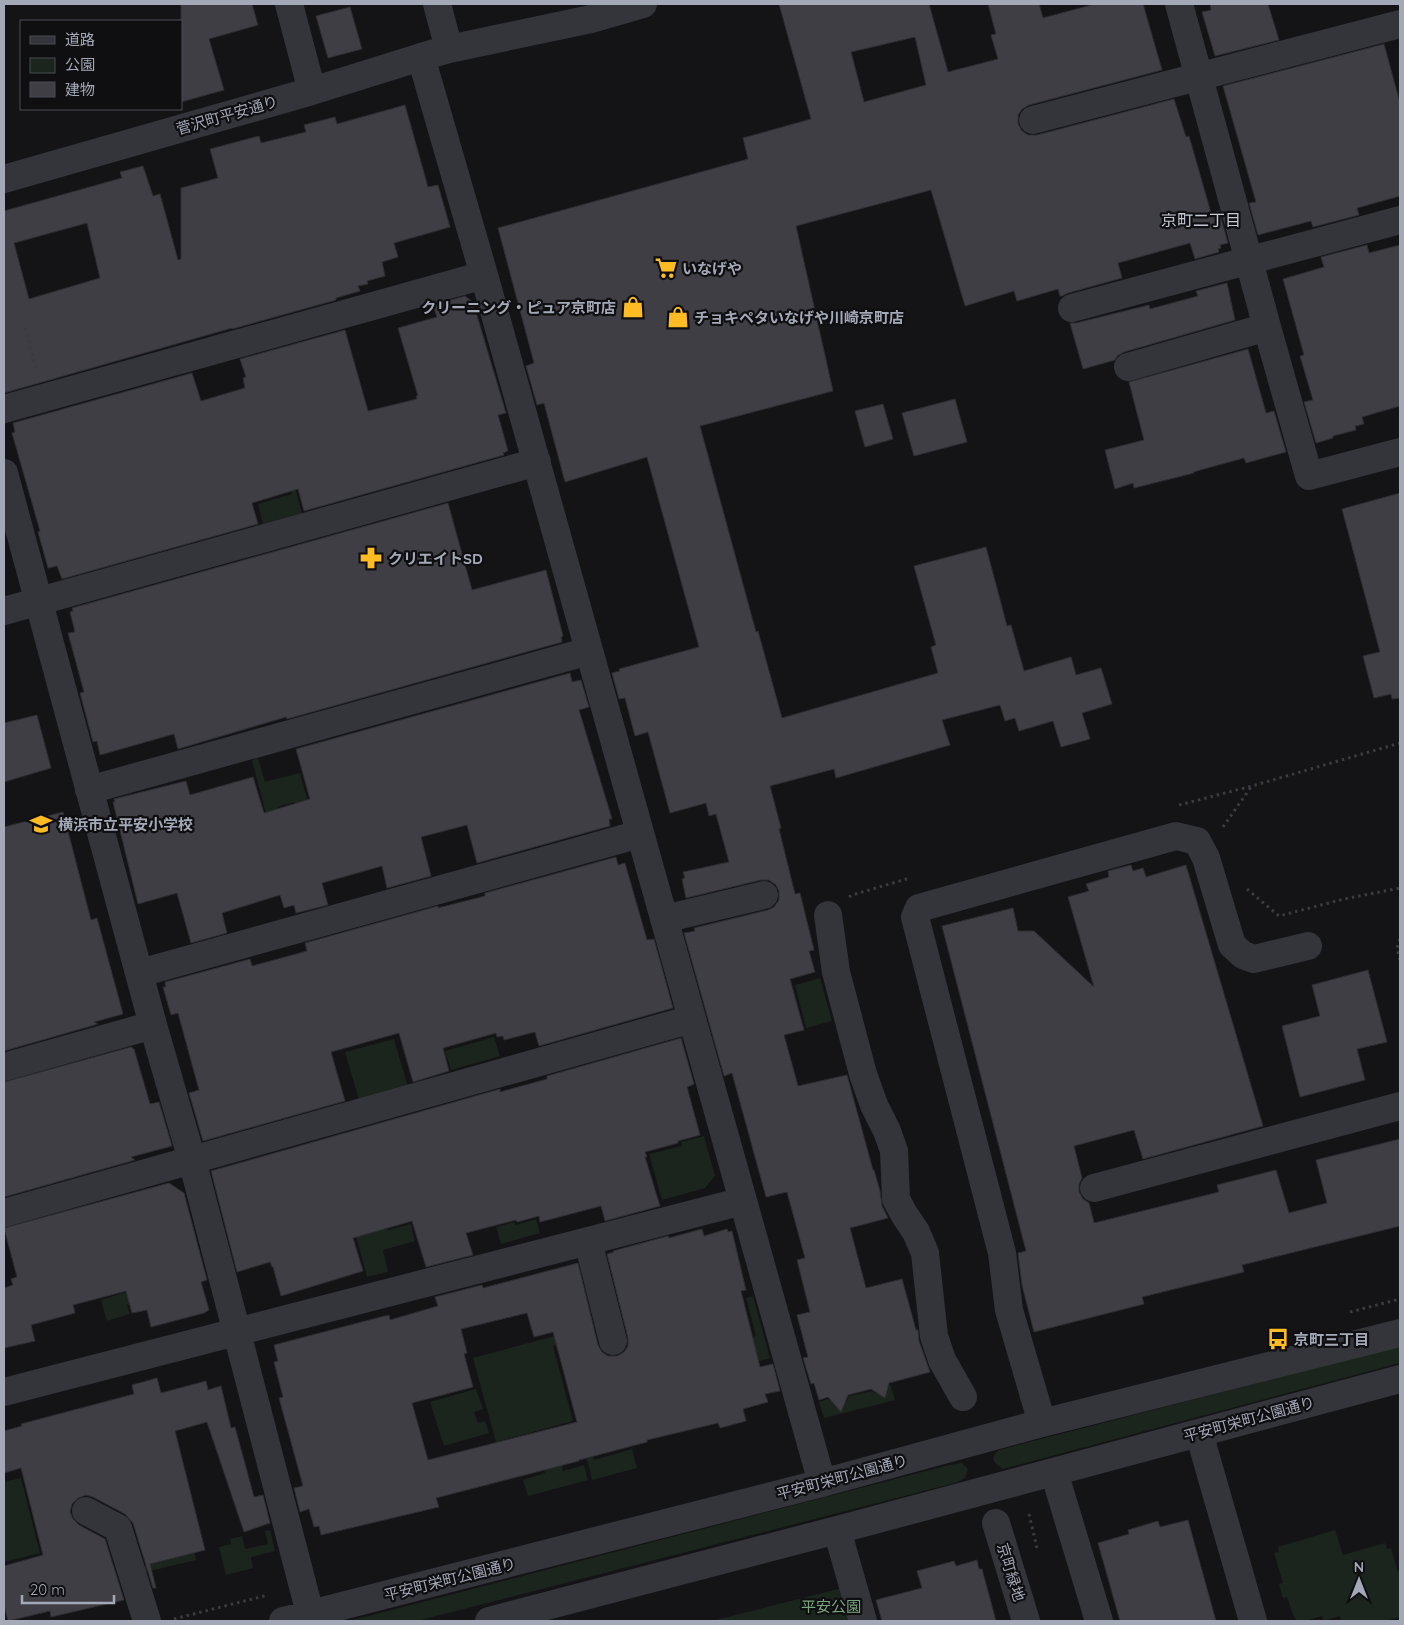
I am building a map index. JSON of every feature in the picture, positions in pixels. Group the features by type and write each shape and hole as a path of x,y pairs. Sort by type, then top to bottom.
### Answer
{"street":[{"path":"289,4 312,90"},
{"path":"437,4 449,49"},
{"name":"菅沢町平安通り","path":"4,179 449,49 592,19 643,4"},
{"path":"1179,4 1309,476 1400,452"},
{"path":"1033,120 1200,75 1399,30"},
{"path":"421,57 537,462 822,1483"},
{"path":"1072,308 1400,220"},
{"path":"4,409 484,275"},
{"path":"1128,367 1267,327"},
{"path":"4,611 537,462"},
{"path":"4,474 192,1160 312,1618"},
{"path":"90,790 589,651"},
{"path":"140,973 640,834"},
{"path":"1042,1423 1009,1310 1002,1253 915,917 919,908 1176,836 1197,841 1206,858 1232,945 1243,955 1254,959 1308,946"},
{"path":"664,919 764,895"},
{"path":"828,915 836,972 863,1074 894,1151 896,1199 916,1232 925,1253 934,1336 942,1360 963,1397"},
{"path":"4,1213 692,1019"},
{"path":"4,1067 154,1025"},
{"path":"1094,1188 1400,1106"},
{"path":"4,1392 743,1201"},
{"path":"588,1241 613,1341"},
{"name":"平安町栄町公園通り","path":"284,1621 312,1618 1042,1423 1400,1333"},
{"name":"平安町栄町公園通り","path":"489,1621 1400,1379"},
{"path":"1199,1433 1253,1621"},
{"path":"1054,1472 1099,1621"},
{"path":"86,1511 118,1528 147,1621"},
{"name":"京町緑地","path":"996,1522 1026,1621"},
{"path":"837,1530 864,1621"}],"path":[{"path":"25,328 46,397"},
{"path":"1221,830 1252,786"},
{"path":"1175,806 1183,810"},
{"path":"1244,886 1279,916 1344,899 1400,888"},
{"path":"1400,939 1397,948 1400,960"}],"green space":[{"path":"289,466 302,513 263,524 258,504 292,494 285,468"},
{"path":"258,758 265,782 300,773 308,802 296,806 295,802 277,807 278,811 266,814 252,760"},
{"path":"820,978 832,1021 806,1028 795,985"},
{"path":"494,1037 500,1056 451,1070 445,1051"},
{"path":"394,1039 408,1087 359,1100 345,1052"},
{"path":"704,1136 715,1176 705,1188 662,1200 649,1154 682,1146 681,1142"},
{"path":"536,1219 540,1233 501,1244 496,1227 514,1222 516,1225"},
{"path":"411,1224 415,1241 383,1250 388,1272 367,1277 356,1236"},
{"path":"133,1290 142,1301 127,1305 130,1314 107,1321 101,1300"},
{"path":"753,1296 770,1358 702,1377 695,1353 756,1336 746,1298"},
{"path":"592,1326 594,1334 553,1346 573,1421 496,1442 473,1358"},
{"path":"1400,1346 1400,1363 1003,1469 993,1460 994,1455 999,1450"},
{"path":"890,1384 895,1400 824,1418 819,1402 828,1399 837,1404 843,1403 846,1402 849,1396 872,1391 882,1392"},
{"path":"476,1389 483,1409 474,1412 478,1423 485,1421 489,1433 444,1446 430,1402"},
{"path":"632,1449 637,1468 592,1480 585,1451 591,1450 594,1460"},
{"path":"560,1459 563,1471 584,1465 588,1480 528,1496 523,1480 545,1473 543,1463"},
{"path":"962,1463 968,1469 965,1478 955,1483 417,1621 349,1621 949,1465"},
{"path":"21,1478 40,1553 4,1562 4,1482"},
{"path":"270,1530 275,1551 251,1557 253,1568 226,1575 219,1547 231,1544 230,1539 242,1536 245,1549 268,1544 265,1531"},
{"path":"1335,1530 1343,1555 1385,1543 1387,1549 1391,1548 1398,1572 1400,1571 1400,1617 1384,1621 1341,1621 1340,1616 1323,1621 1322,1616 1305,1621 1297,1621 1287,1597 1283,1598 1279,1584 1283,1583 1274,1553 1279,1552 1278,1547"},
{"path":"193,1547 196,1560 142,1573 141,1567 174,1558 173,1554"},
{"name":"平安公園","path":"842,1588 851,1621 712,1621"}],"building":[{"path":"181,4 252,4 258,25 209,39 224,90 182,102"},
{"path":"779,4 929,4 948,72 998,59 991,35 996,34 988,4 1039,4 1043,18 1095,4 1143,4 1162,70 1029,105 1022,109 1018,115 1018,124 1022,131 1028,135 1037,135 1174,99 1186,137 1189,136 1211,213 1219,211 1228,243 1220,245 1219,252 1195,259 1190,243 1118,263 1122,278 1062,296 1060,296 1058,289 1017,301 1014,291 965,306 931,190 796,226 833,391 700,426 756,632 758,631 782,718 938,673 931,647 936,645 914,566 986,547 1007,626 1011,625 1024,671 1071,657 1076,675 1101,668 1112,704 1082,713 1090,739 1061,747 1053,721 1019,731 1015,718 1005,721 1000,705 942,720 950,745 836,778 834,769 770,786 795,894 800,893 814,950 809,951 815,972 790,979 804,1030 784,1035 798,1086 847,1075 880,1191 882,1206 888,1218 850,1228 866,1288 902,1279 916,1330 918,1330 919,1341 930,1372 889,1383 885,1398 871,1389 848,1395 841,1412 828,1397 819,1400 814,1383 811,1384 803,1358 808,1357 797,1315 810,1312 797,1260 805,1258 787,1192 766,1197 732,1073 724,1076 684,933 695,931 694,928 768,910 774,907 779,900 779,891 776,885 769,880 761,880 686,898 682,879 685,878 683,872 729,862 716,814 709,816 706,803 670,813 648,732 635,736 625,698 619,699 612,673 620,671 619,669 699,647 647,457 565,482 544,403 537,405 526,366 534,363 498,228 748,159 743,138 811,119","holes":["915,37 926,85 864,102 851,52"]},
{"path":"1210,4 1268,4 1279,40 1215,56 1202,12 1211,10"},
{"path":"350,7 362,49 328,58 316,16"},
{"path":"1384,44 1400,103 1400,196 1357,208 1359,215 1313,227 1311,221 1258,235 1249,203 1256,202 1223,86"},
{"path":"405,105 428,187 438,185 450,227 394,243 398,257 382,262 385,276 367,281 368,284 358,286 360,291 336,298 336,300 4,393 4,211 122,178 120,172 143,166 153,196 160,194 178,260 181,259 181,188 218,178 210,149 259,136 261,143 306,132 304,125 335,117 337,124","holes":["87,223 100,278 29,299 14,243"]},
{"path":"1367,245 1369,253 1400,245 1400,406 1362,417 1364,424 1355,426 1356,430 1316,443 1304,402 1313,400 1300,356 1304,355 1283,279 1324,267 1321,257"},
{"path":"1227,283 1235,320 1124,352 1117,356 1115,360 1083,369 1070,323 1149,305 1150,309 1198,296 1196,291"},
{"path":"465,296 473,302 506,413 498,415 508,451 503,453 504,455 304,511 298,489 252,503 258,524 62,579 57,566 48,568 38,532 40,531 12,433 15,432 13,423 192,373 201,401 245,388 243,378 246,377 240,359 345,330 368,411 417,399 416,396 418,396 398,328 437,317 433,305"},
{"path":"1248,349 1266,413 1274,411 1286,452 1246,463 1244,458 1134,488 1133,483 1115,489 1105,450 1144,440 1129,382"},
{"path":"955,399 967,442 914,456 902,413"},
{"path":"883,404 893,439 865,447 855,411"},
{"path":"1400,493 1400,698 1392,699 1391,694 1374,698 1363,656 1380,652 1342,509"},
{"path":"448,503 472,590 546,570 563,636 561,637 562,642 287,719 286,717 178,749 174,734 100,755 97,741 93,742 80,693 84,692 68,633 75,632 70,612 73,611 72,608"},
{"path":"570,673 572,682 581,680 589,707 579,710 612,819 609,819 610,826 477,863 467,825 421,837 431,876 387,888 382,866 322,883 328,905 296,913 294,905 284,908 280,895 222,913 227,933 191,943 177,893 138,904 113,802 115,802 114,799 186,781 190,795 253,777 264,813 310,799 296,749"},
{"path":"37,715 51,768 4,782 4,723"},
{"name":"横浜市立平安小学校","path":"63,812 91,920 97,918 123,1014 94,1022 98,1024 4,1051 4,827"},
{"path":"616,857 618,865 625,863 647,940 654,939 673,1008 539,1046 535,1032 504,1040 503,1036 497,1037 496,1033 443,1048 449,1071 413,1082 399,1033 331,1052 345,1101 203,1141 189,1093 199,1090 178,1013 171,1015 163,987 166,987 165,982 250,959 252,966 307,951 305,943 438,906 438,908 485,896 485,893"},
{"path":"1131,865 1133,871 1143,868 1146,877 1186,865 1263,1126 1143,1159 1134,1130 1074,1146 1082,1178 1079,1184 1079,1192 1083,1199 1089,1203 1094,1223 1219,1192 1217,1185 1276,1170 1289,1213 1327,1203 1316,1160 1400,1139 1400,1226 1242,1265 1244,1272 1142,1297 1144,1304 1034,1332 1022,1285 1018,1253 1026,1251 942,926 1013,908 1018,931 1034,931 1094,987 1068,897 1089,891 1086,884 1109,877 1108,871"},
{"path":"1368,970 1387,1042 1357,1049 1365,1080 1300,1097 1282,1026 1320,1016 1312,985"},
{"path":"681,1038 694,1084 687,1087 700,1135 645,1152 660,1206 605,1221 601,1206 540,1222 539,1216 466,1233 473,1255 426,1267 412,1221 353,1238 363,1271 281,1296 270,1262 237,1272 211,1171 500,1089 500,1092 547,1079 547,1076"},
{"path":"131,1047 134,1049 150,1104 159,1102 172,1146 131,1157 135,1160 4,1197 4,1082"},
{"path":"169,1183 184,1193 207,1280 201,1282 209,1310 151,1327 147,1310 132,1313 126,1291 73,1305 75,1313 31,1325 35,1341 4,1348 4,1288 13,1285 11,1279 17,1277 4,1228"},
{"path":"702,1229 704,1236 727,1229 728,1232 732,1231 746,1290 741,1291 760,1367 773,1364 780,1391 765,1394 768,1402 743,1409 746,1421 720,1428 718,1423 647,1440 647,1442 579,1461 436,1498 439,1507 321,1535 319,1526 314,1527 309,1509 300,1512 294,1488 303,1486 279,1398 283,1397 274,1362 278,1361 274,1345 389,1315 390,1320 438,1306 435,1297 482,1285 483,1288 578,1263 598,1345 602,1352 608,1356 617,1356 624,1352 628,1346 628,1338 607,1254 668,1236 669,1238","holes":["527,1313 534,1337 553,1332 577,1422 428,1460 412,1403 473,1387 464,1354 467,1353 461,1329"]},
{"path":"157,1378 161,1393 206,1381 208,1390 221,1386 231,1428 235,1427 254,1497 263,1495 270,1523 244,1532 207,1422 175,1431 205,1550 150,1564 156,1588 153,1588 133,1523 125,1514 86,1495 78,1498 72,1504 70,1512 73,1519 79,1525 105,1539 124,1600 51,1617 50,1611 8,1621 4,1605 4,1566 43,1555 21,1468 4,1473 4,1431 22,1426 21,1424 134,1394 132,1385"},
{"path":"1188,1520 1216,1621 1120,1621 1098,1543 1129,1534 1128,1530 1158,1521 1160,1527"},
{"path":"977,1560 979,1569 982,1569 996,1621 882,1621 876,1600 922,1588 917,1571 954,1561 956,1566"}],"place":[{"name":"いなげや","path":"666,268"},
{"name":"クリーニング・ピュア京町店","path":"633,307"},
{"name":"チョキペタいなげや川崎京町店","path":"678,317"},
{"name":"クリエイトSD","path":"371,558"},
{"name":"横浜市立平安小学校","path":"41,824"},
{"name":"京町三丁目","path":"1278,1339"}],"district":[{"name":"京町二丁目","path":"1201,220"}]}
